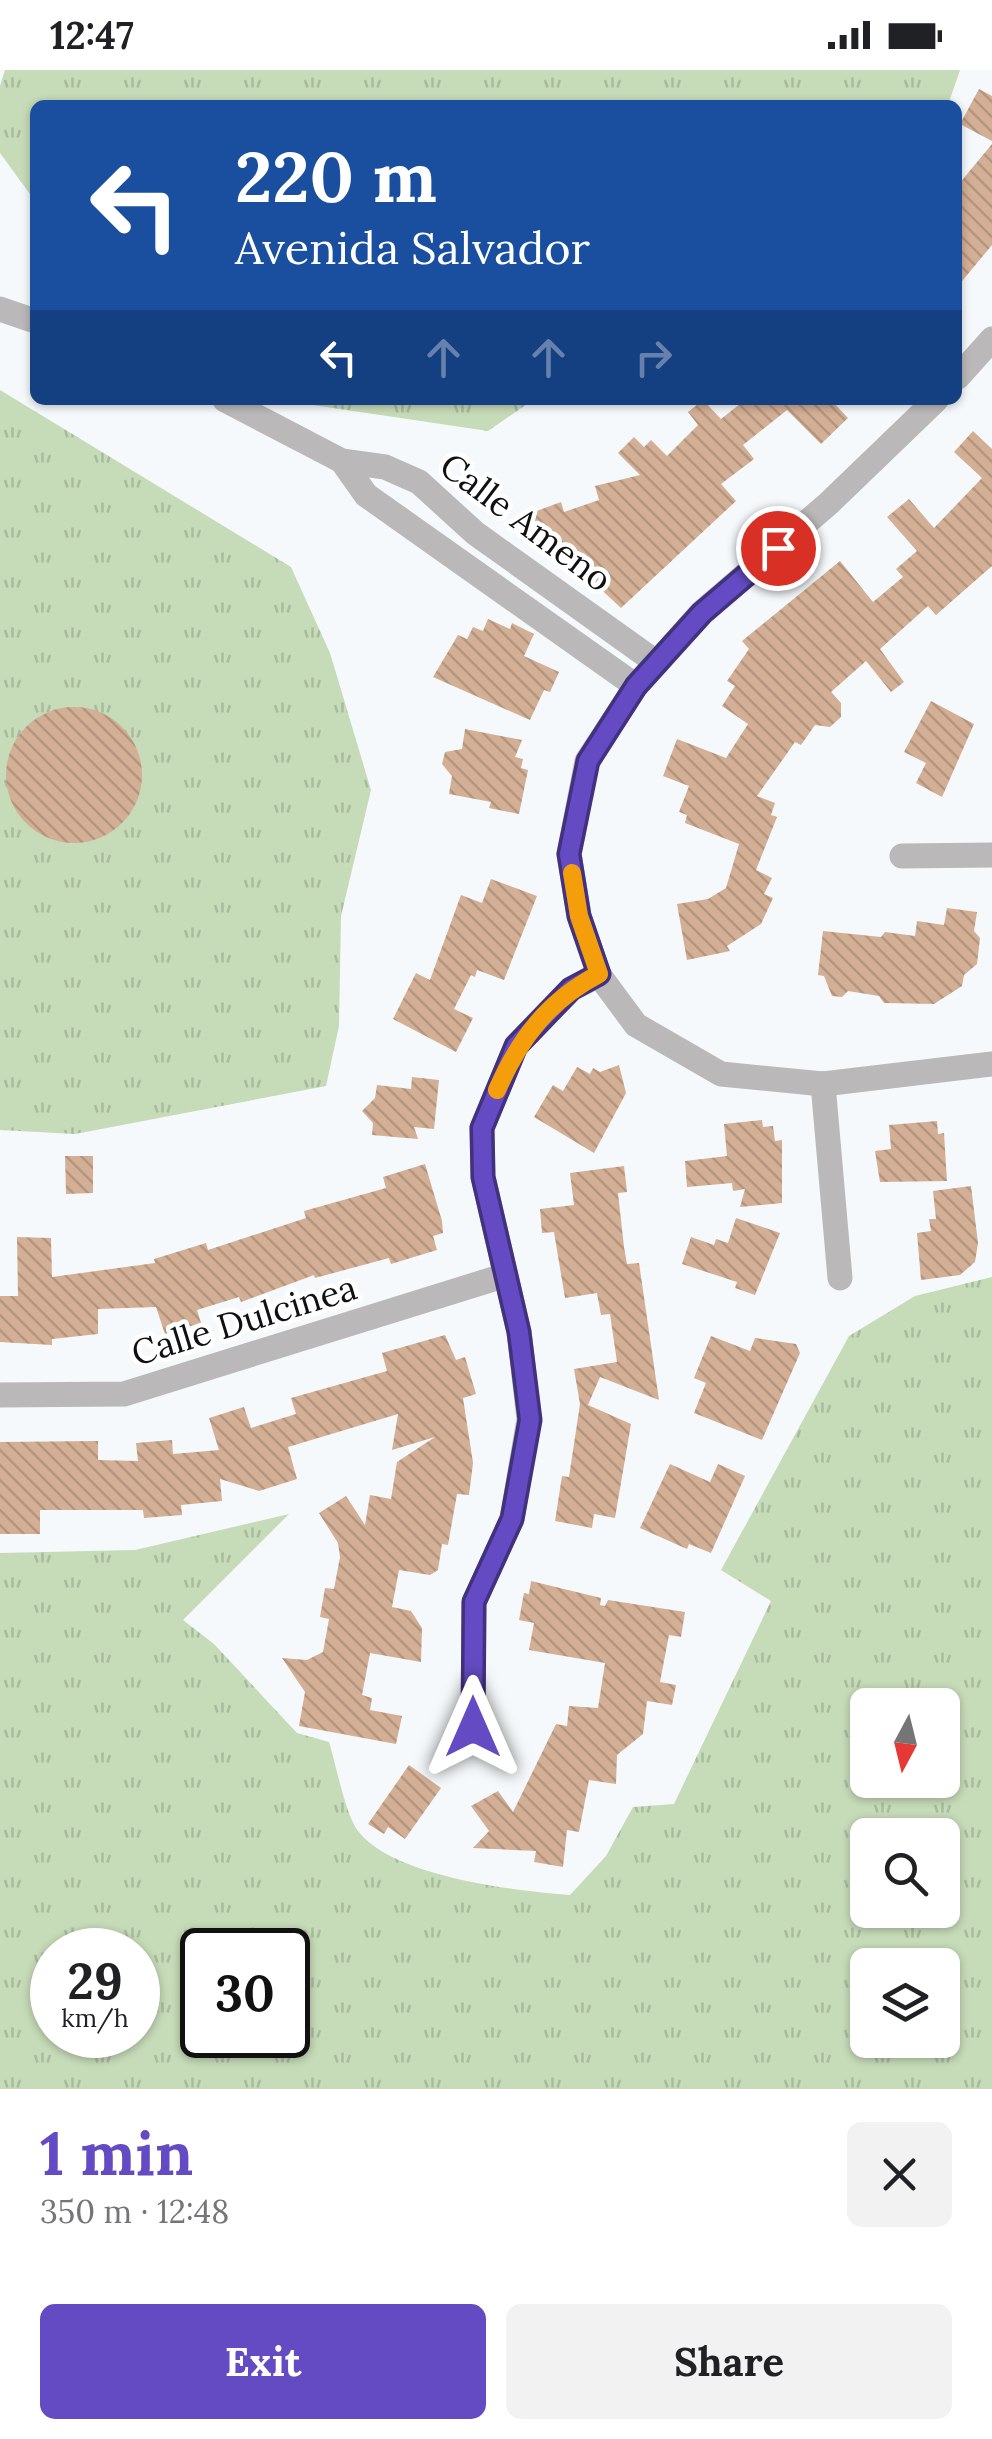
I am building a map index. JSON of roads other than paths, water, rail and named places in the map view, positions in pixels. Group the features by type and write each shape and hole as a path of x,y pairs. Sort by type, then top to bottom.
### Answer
{"street":[{"path":"0,309 30,319"},
{"path":"962,372 992,339"},
{"name":"Calle Ameno","path":"236,405 342,461 385,467 419,482 475,533 657,663"},
{"path":"931,405 828,504 702,613 636,686 588,761 569,854 579,916 599,974 636,1025 722,1074 823,1084 992,1064"},
{"name":"Calle Ameno","path":"342,461 366,495 636,686"},
{"path":"902,856 992,855"},
{"path":"473,1727 474,1602 512,1519 530,1420 519,1332 483,1177 482,1128 516,1046 571,989 599,974"},
{"path":"823,1084 840,1278"},
{"name":"Calle Dulcinea","path":"0,1395 124,1394 503,1276"}]}
